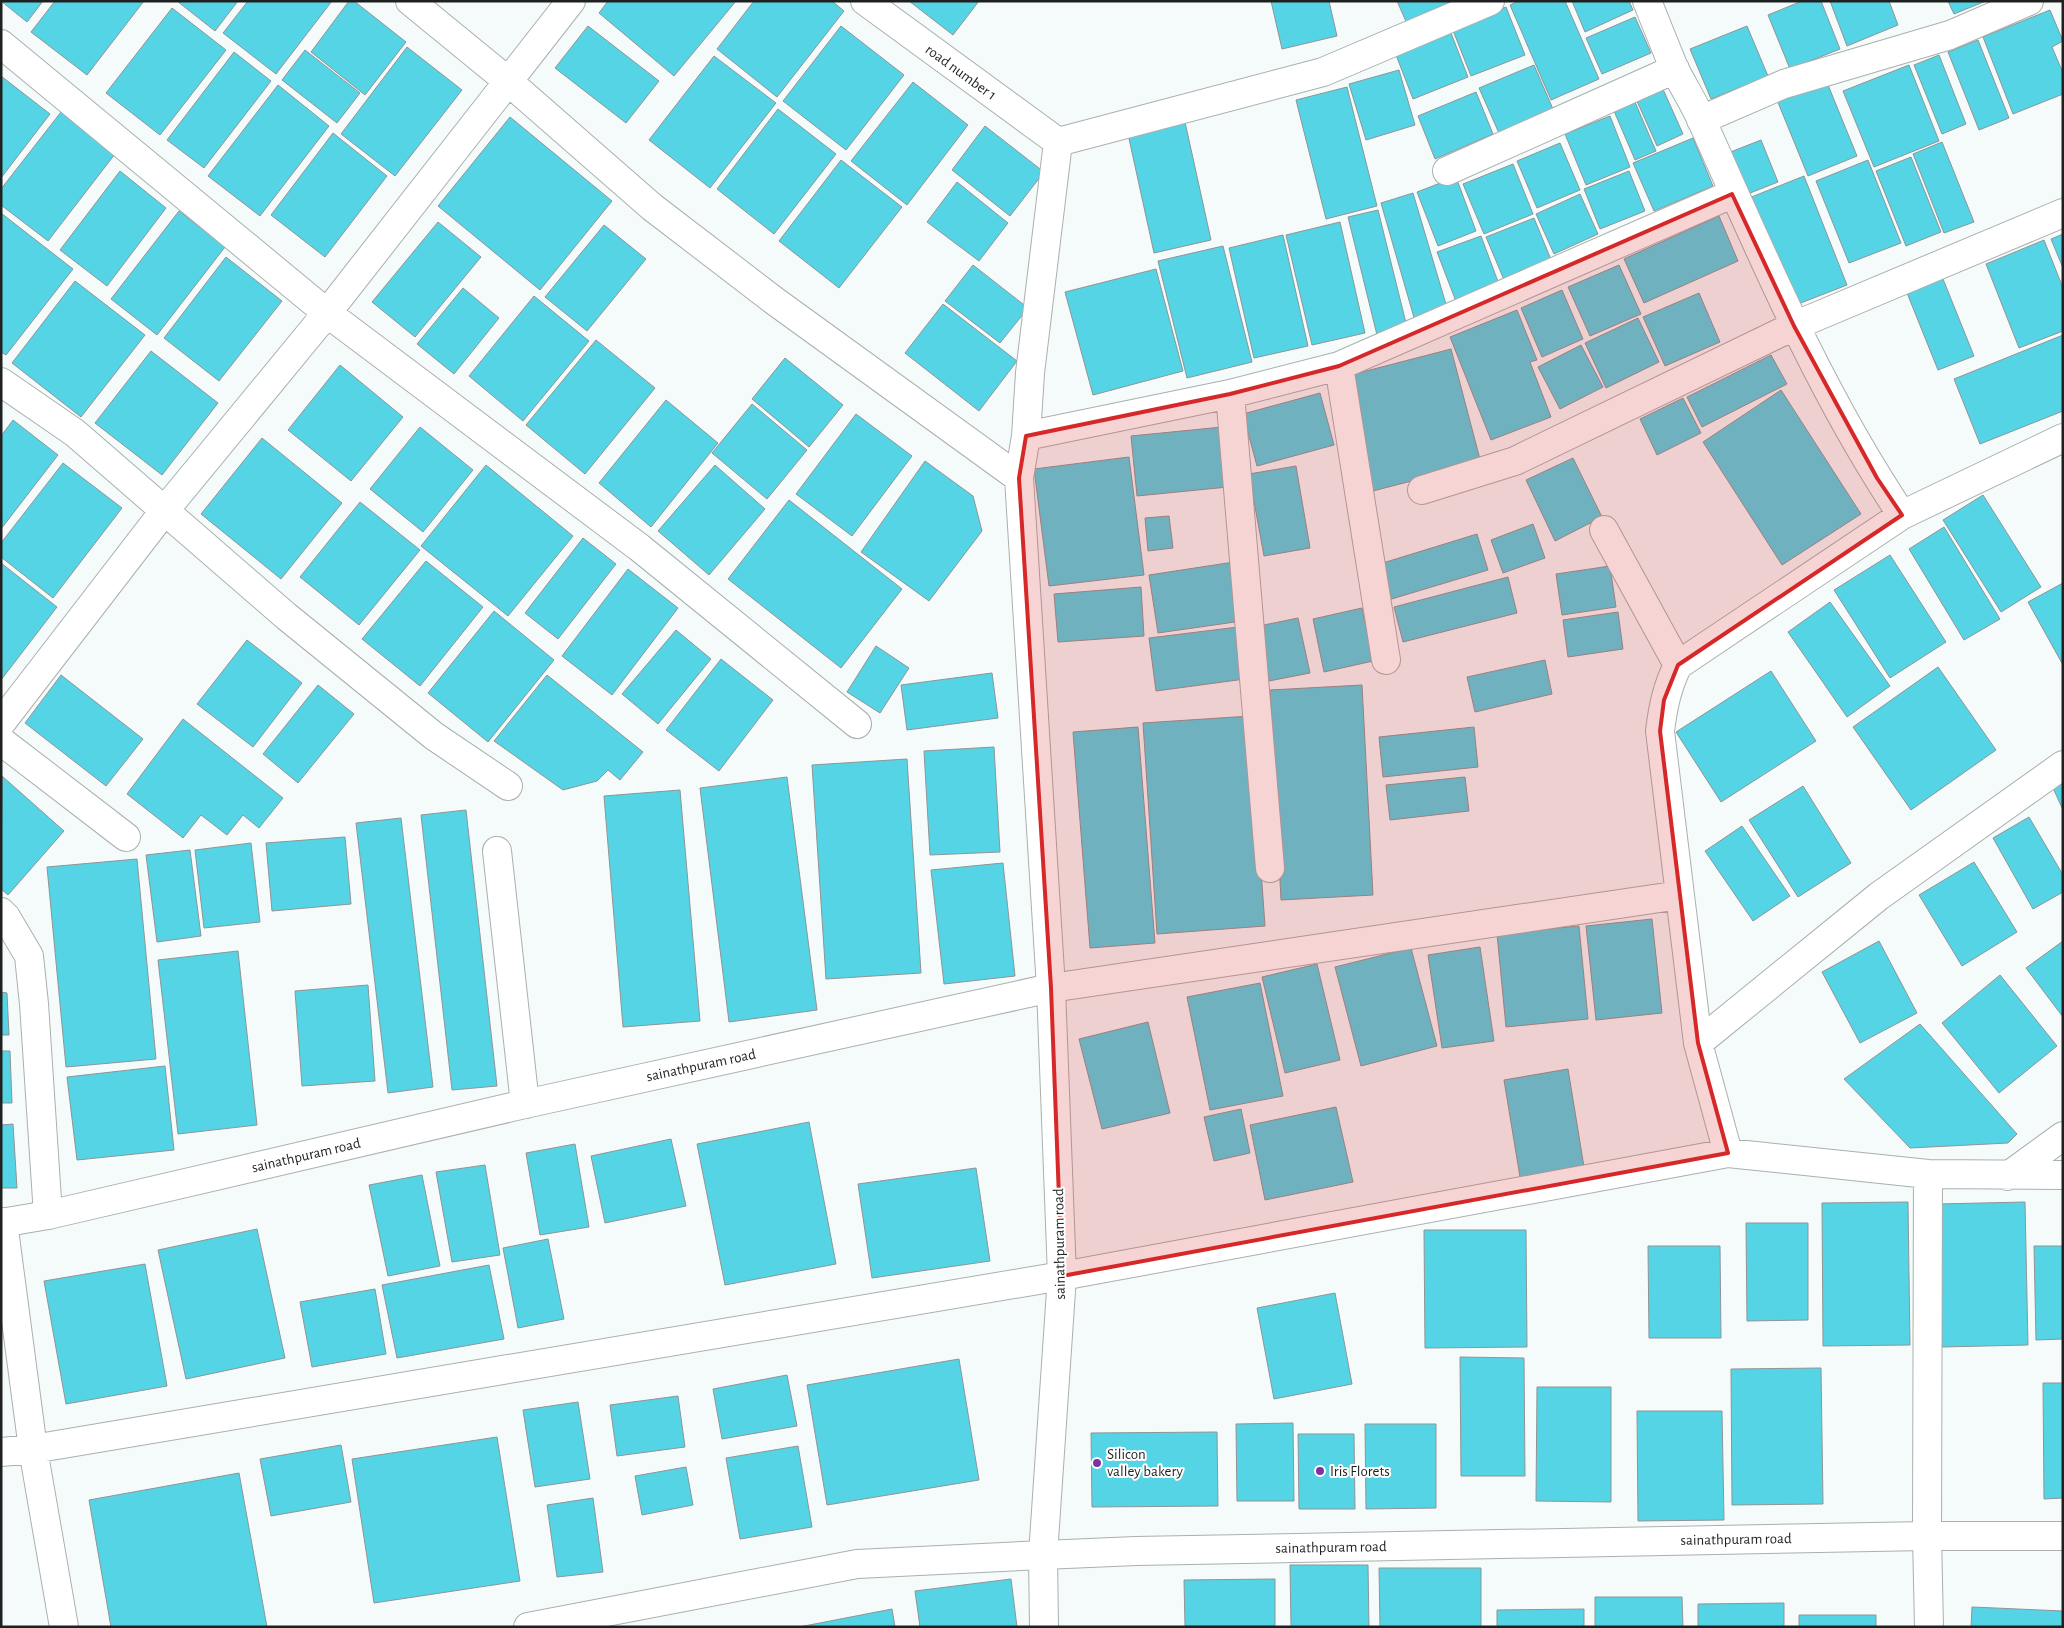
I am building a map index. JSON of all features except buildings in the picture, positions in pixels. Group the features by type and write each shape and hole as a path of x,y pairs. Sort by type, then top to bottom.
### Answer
{"street":[{"path":"410,1 509,82 652,207 776,302 1019,478"},
{"path":"1,723 164,510 327,313 571,1"},
{"name":"road number 1","path":"865,1 1058,142"},
{"path":"1490,1 1323,72 1058,142 1030,373 1026,436 1019,478 1051,988 1680,895"},
{"path":"1647,1 1675,69 1701,120 1732,194 1794,326 1877,478 1902,515"},
{"path":"1701,120 1784,84 1950,35 2028,1"},
{"path":"1,44 327,313 640,548 857,724"},
{"path":"1447,171 1675,69"},
{"path":"1026,436 1230,394 1339,366 1732,194"},
{"path":"1422,490 1515,461 1794,326 2063,214"},
{"path":"1339,366 1386,660"},
{"path":"1,382 75,433 286,616 434,736 508,786"},
{"path":"1230,394 1270,868"},
{"path":"1728,1153 1698,1043 1660,731 1664,700 1678,665 1902,515 2063,438"},
{"path":"1604,530 1678,665"},
{"path":"1,741 126,837"},
{"path":"1698,1043 1879,896 2063,764"},
{"path":"497,851 525,1104"},
{"path":"1,912 6,917 29,956 48,1215"},
{"name":"sainathpuram road","path":"2,1222 48,1215 525,1104 1051,988 1062,1276 1043,1555 1136,1550 1927,1536 2063,1536"},
{"path":"2008,1176 2063,1136"},
{"path":"1,1452 34,1449 1062,1276 1728,1153 1928,1174 2063,1175"},
{"path":"1928,1174 1927,1536 1930,1627"},
{"path":"2,1222 34,1449 64,1627"},
{"path":"528,1627 857,1564 1043,1555 1044,1627"}],"highlighted area":[{"path":"1732,194 1794,326 1877,478 1902,515 1678,665 1664,700 1660,731 1698,1043 1728,1153 1062,1276 1051,988 1019,478 1026,436 1230,394 1339,366"}],"place":[{"name":"Silicon valley bakery","path":"1097,1463"},
{"name":"Iris Florets","path":"1320,1471"}]}
